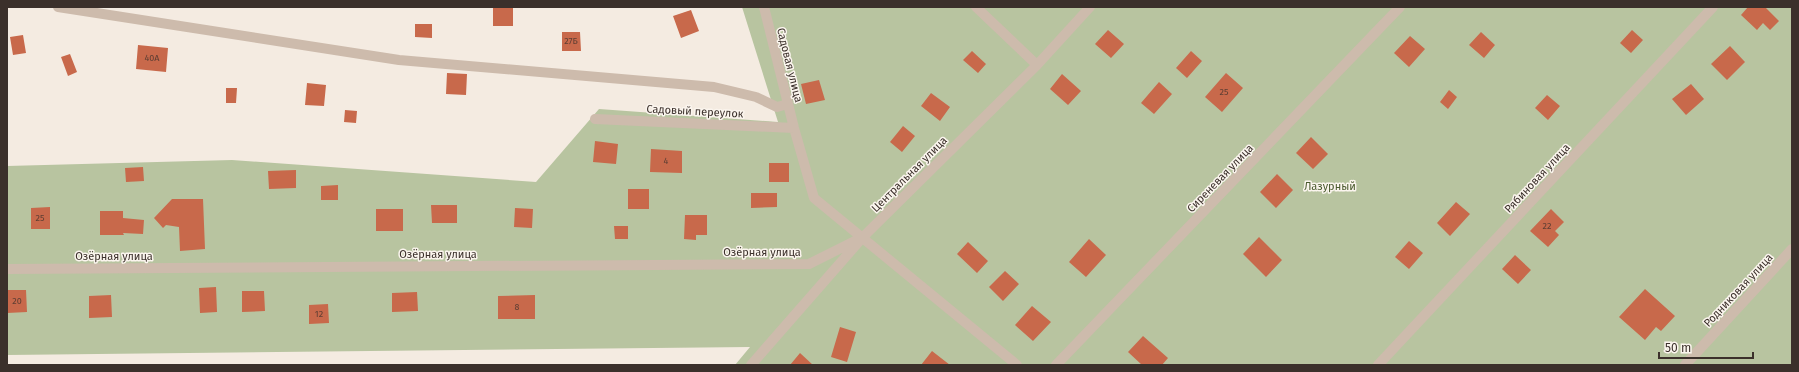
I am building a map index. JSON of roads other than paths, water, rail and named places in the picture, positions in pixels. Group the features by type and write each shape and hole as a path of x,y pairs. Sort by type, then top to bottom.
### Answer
{"street":[{"path":"58,7 399,60 714,87 756,98 777,107 788,104"},
{"name":"Садовая улица","path":"764,7 794,128 814,198 1018,365"},
{"path":"976,7 1037,65"},
{"name":"Центральная улица","path":"751,365 863,237 1037,65 1090,7"},
{"name":"Сиреневая улица","path":"1056,365 1400,7"},
{"name":"Рябиновая улица","path":"1378,365 1713,7"},
{"name":"Садовый переулок","path":"595,119 794,128"},
{"name":"Озёрная улица","path":"7,269 809,264 863,237"},
{"name":"Родниковая улица","path":"1685,365 1792,249"}],"park label":[{"name":"Лазурный","path":"1330,186"}]}
